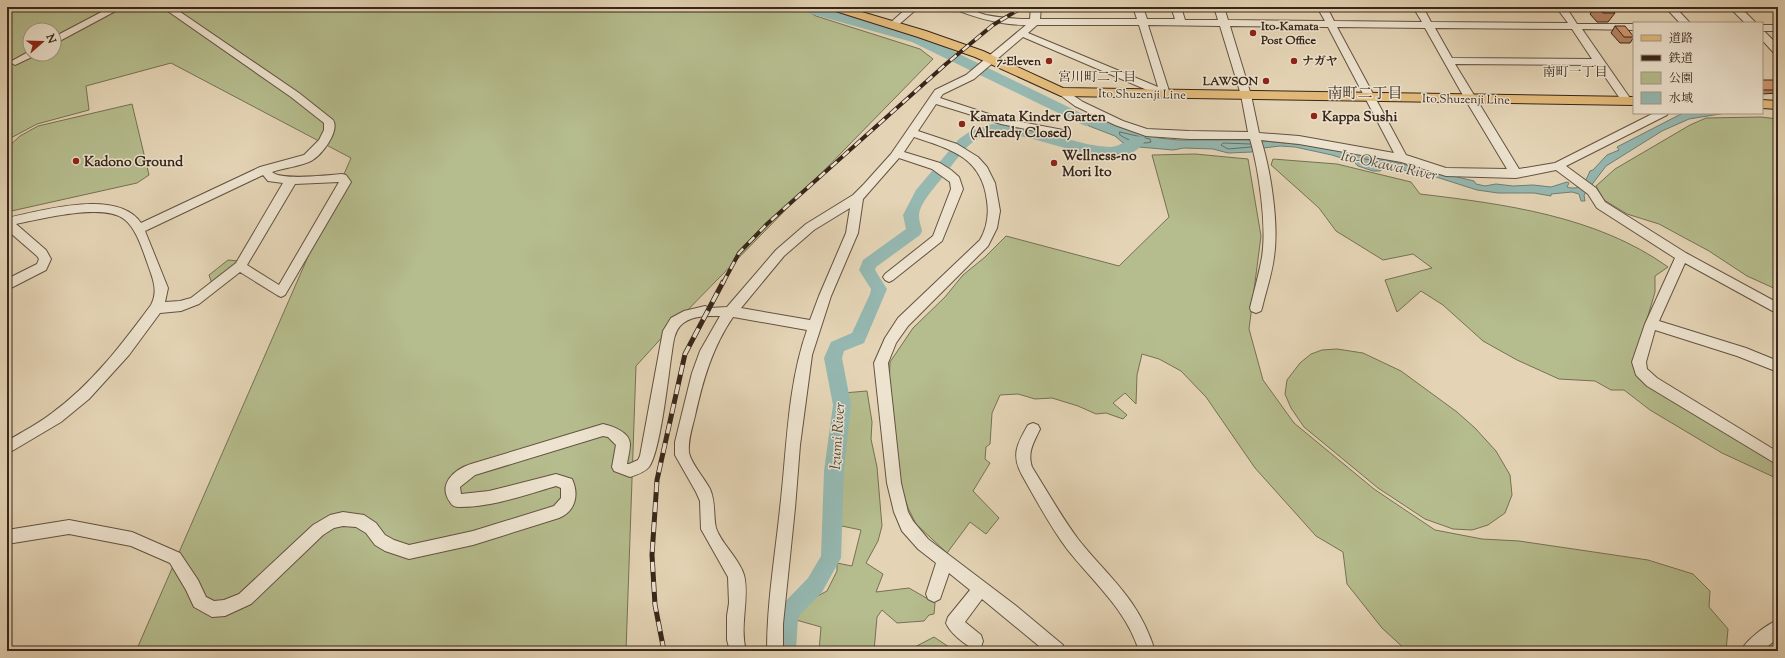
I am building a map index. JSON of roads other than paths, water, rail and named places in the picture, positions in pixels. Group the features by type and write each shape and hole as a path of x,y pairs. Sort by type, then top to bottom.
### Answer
{"main road":[{"name":"Ito Shuzenji Line","path":"833,7 893,25 988,61 1061,92 1631,101"},
{"path":"1763,104 1778,105"}],"street":[{"path":"62,37 118,7"},
{"path":"138,229 264,170 308,158 324,142 329,130 329,122 295,95 167,7"},
{"path":"893,25 914,7"},
{"path":"956,7 995,20 1013,22 1181,22 1633,27"},
{"path":"738,651 735,640 735,616 737,603 736,576 708,529 707,501 703,490 682,455 682,442 699,372 719,328 730,312 780,253 810,227 857,198 896,153 939,92 970,77 1035,22 1036,7"},
{"path":"1138,7 1165,94"},
{"path":"1176,7 1181,22"},
{"path":"1219,7 1246,95 1254,136 1262,161 1270,235 1268,257 1256,308"},
{"path":"1322,7 1402,158"},
{"path":"1418,7 1430,25 1470,99 1516,174"},
{"path":"1561,7 1631,101"},
{"path":"1670,7 1684,22"},
{"path":"1734,7 1750,22"},
{"path":"1763,28 1778,28"},
{"path":"1021,33 1165,94"},
{"path":"1763,35 1778,51"},
{"path":"15,62 22,58"},
{"path":"1449,61 1601,62"},
{"path":"1061,92 1079,104 1119,123 1146,132 1189,135 1254,136 1299,140 1402,158 1446,172 1516,174 1562,169 1661,114"},
{"path":"933,99 956,108 1001,121 1033,125 1059,132"},
{"path":"911,132 960,150 974,158 988,177 992,189 993,219 990,234 984,243 903,322 886,345 880,363 892,469 901,512 907,526 917,538 981,588 1057,651"},
{"path":"890,277 938,238 957,189 955,180 936,166 896,153"},
{"path":"1562,169 1592,191 1601,205 1682,256 1778,309"},
{"path":"240,266 281,292 345,182 342,178 291,180 272,178 264,170"},
{"path":"156,308 181,306 195,302 240,266 291,180"},
{"path":"775,651 775,624 794,437 805,355 825,296 852,233 857,198"},
{"path":"7,222 73,210 112,209 128,216 138,229 162,288 161,298 156,308 124,351 84,395 56,418 7,448"},
{"path":"7,222 42,254 45,259 42,267 7,285"},
{"path":"1682,256 1651,324 1639,362 1642,371 1652,382 1778,459"},
{"path":"7,537 69,527 132,539 175,558 192,585 200,602 212,608 225,608 245,599 318,530 330,522 343,519 359,520 371,528 380,540 390,546 409,552 473,538 559,511 568,502 570,492 567,484 556,480 489,498 468,502 458,501 453,497 452,489 454,482 461,475 471,470 603,430 612,432 622,443 619,467 630,471 643,464 647,457 658,403 668,335 676,322 689,314 709,311 730,312 758,315 786,322 815,326"},
{"path":"1651,324 1741,352 1778,367"},
{"path":"1033,429 1022,451 1023,462 1047,506 1073,544 1121,599 1144,640 1147,651"},
{"path":"934,594 945,560"},
{"path":"975,641 954,623 981,588"},
{"path":"1749,651 1778,628"}],"water":[{"name":"Ito-Okawa River","path":"1061,107 1083,118 1094,114 1120,127 1159,138 1178,140 1252,140 1307,145 1357,153 1474,181 1476,184 1485,186 1496,184 1551,187 1567,182 1569,183 1567,187 1575,188 1582,185 1590,171 1593,170 1607,155 1619,150 1617,147 1681,114 1720,114 1689,119 1662,131 1606,166 1584,195 1585,201 1581,201 1579,194 1572,192 1551,194 1551,196 1534,193 1498,193 1477,190 1430,175 1385,167 1380,171 1373,171 1358,166 1354,162 1332,155 1295,147 1280,146 1255,149 1252,152 1228,153 1213,149 1184,148 1173,150 1139,147 1122,142 1115,136 1089,126"}],"waterway":[{"path":"807,7 812,10 917,39 1086,121"},
{"name":"Izumi River","path":"785,651 788,613 815,585 831,558 834,471 842,405 833,358 837,347 858,338 878,294 879,289 867,270 869,264 914,231 911,215 921,194 964,142 974,135 992,129 1022,131 1080,148 1111,152 1125,150 1139,140"}],"railway":[{"path":"723,283 739,253 767,224 946,64 993,25 1023,7"},
{"path":"664,651 655,605 652,555 657,480 685,354 723,282"}],"place":[{"name":"Ito-Kamata Post Office","path":"1253,33"},
{"name":"7-Eleven","path":"1049,61"},
{"name":"ナガヤ","path":"1294,61"},
{"name":"LAWSON","path":"1266,81"},
{"name":"Kappa Sushi","path":"1314,116"},
{"name":"Kamata Kinder Garten (Already Closed)","path":"962,124"},
{"name":"Kadono Ground","path":"76,161"},
{"name":"Wellness-no Mori Ito","path":"1054,163"}],"district":[{"name":"南町一丁目","path":"1575,71"},
{"name":"宮川町二丁目","path":"1097,76"},
{"name":"南町二丁目","path":"1365,93"}]}
